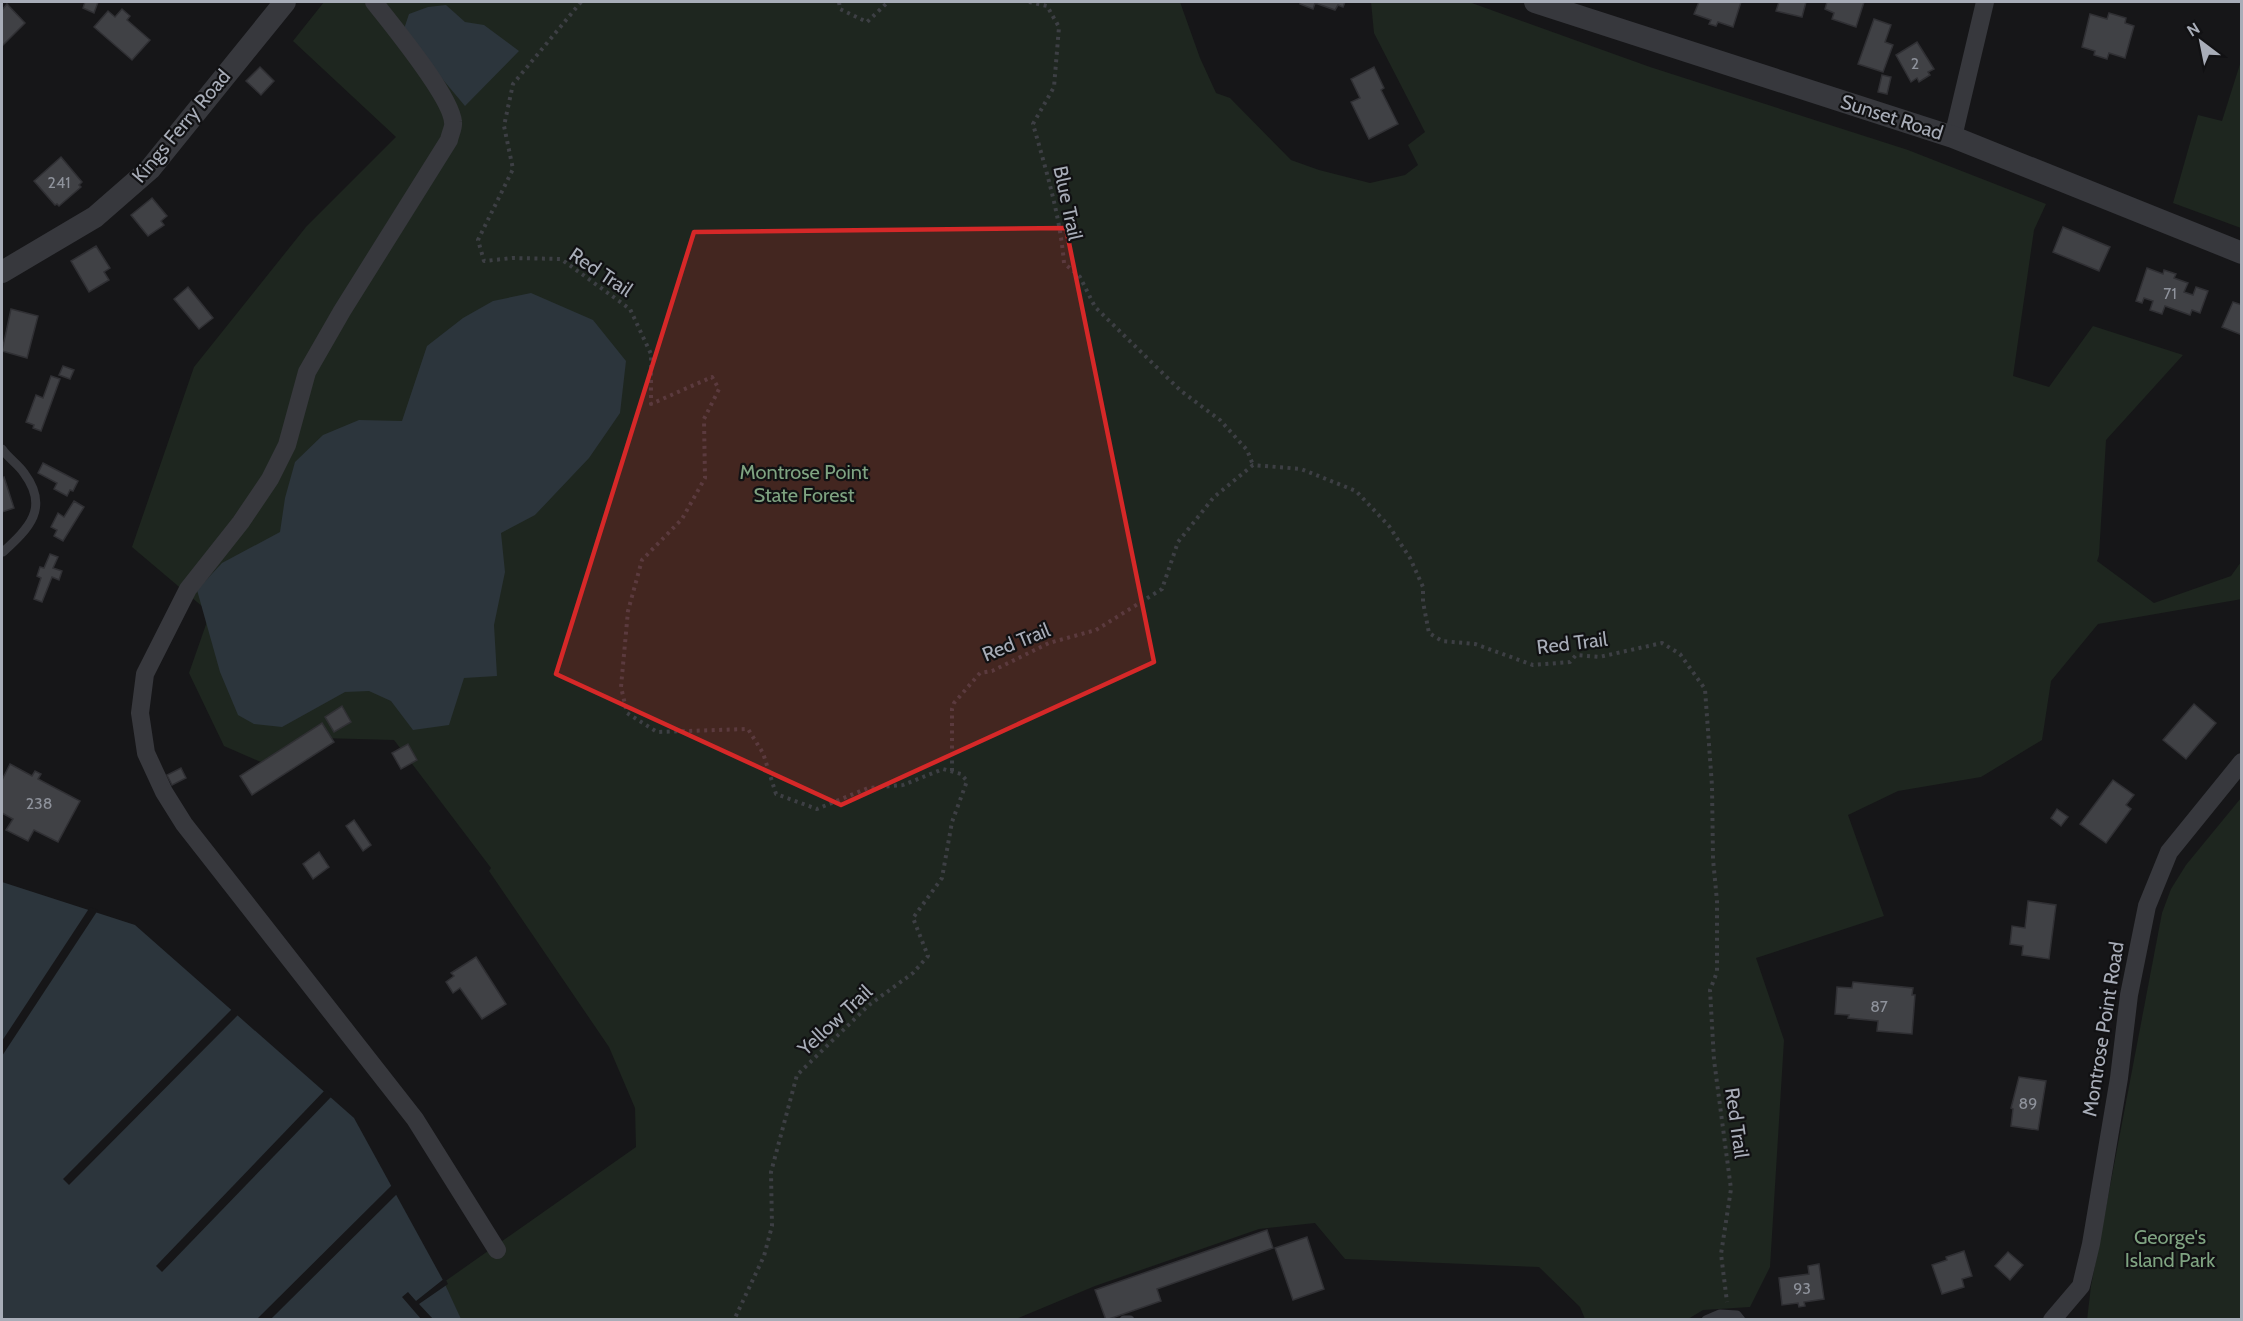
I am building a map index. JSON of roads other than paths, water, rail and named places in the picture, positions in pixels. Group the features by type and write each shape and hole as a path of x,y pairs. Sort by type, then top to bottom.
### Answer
{"street":[{"name":"Kings Ferry Road","path":"2,272 95,217 150,169 285,2"},
{"path":"374,2 404,40 449,106 454,124 449,140 342,311 307,372 287,445 270,479 241,522 188,589 145,675 140,713 146,753 164,792 184,824 415,1119 497,1250"},
{"name":"Sunset Road","path":"1535,2 1953,137 2241,253"},
{"path":"1953,137 1985,2"},
{"name":"Montrose Point Road","path":"2052,1320 2081,1286 2091,1244 2119,1078 2128,995 2147,906 2169,852 2241,762"}],"lane":[{"path":"2,450 26,474 34,490 35,510 31,525 3,552"},
{"path":"1706,1320 1720,1314 1737,1315 1741,1320"},
{"path":"1124,1320 1130,1320"}],"park label":[{"name":"Montrose Point State Forest","path":"804,484"},
{"name":"George's Island Park","path":"2170,1248"}]}
